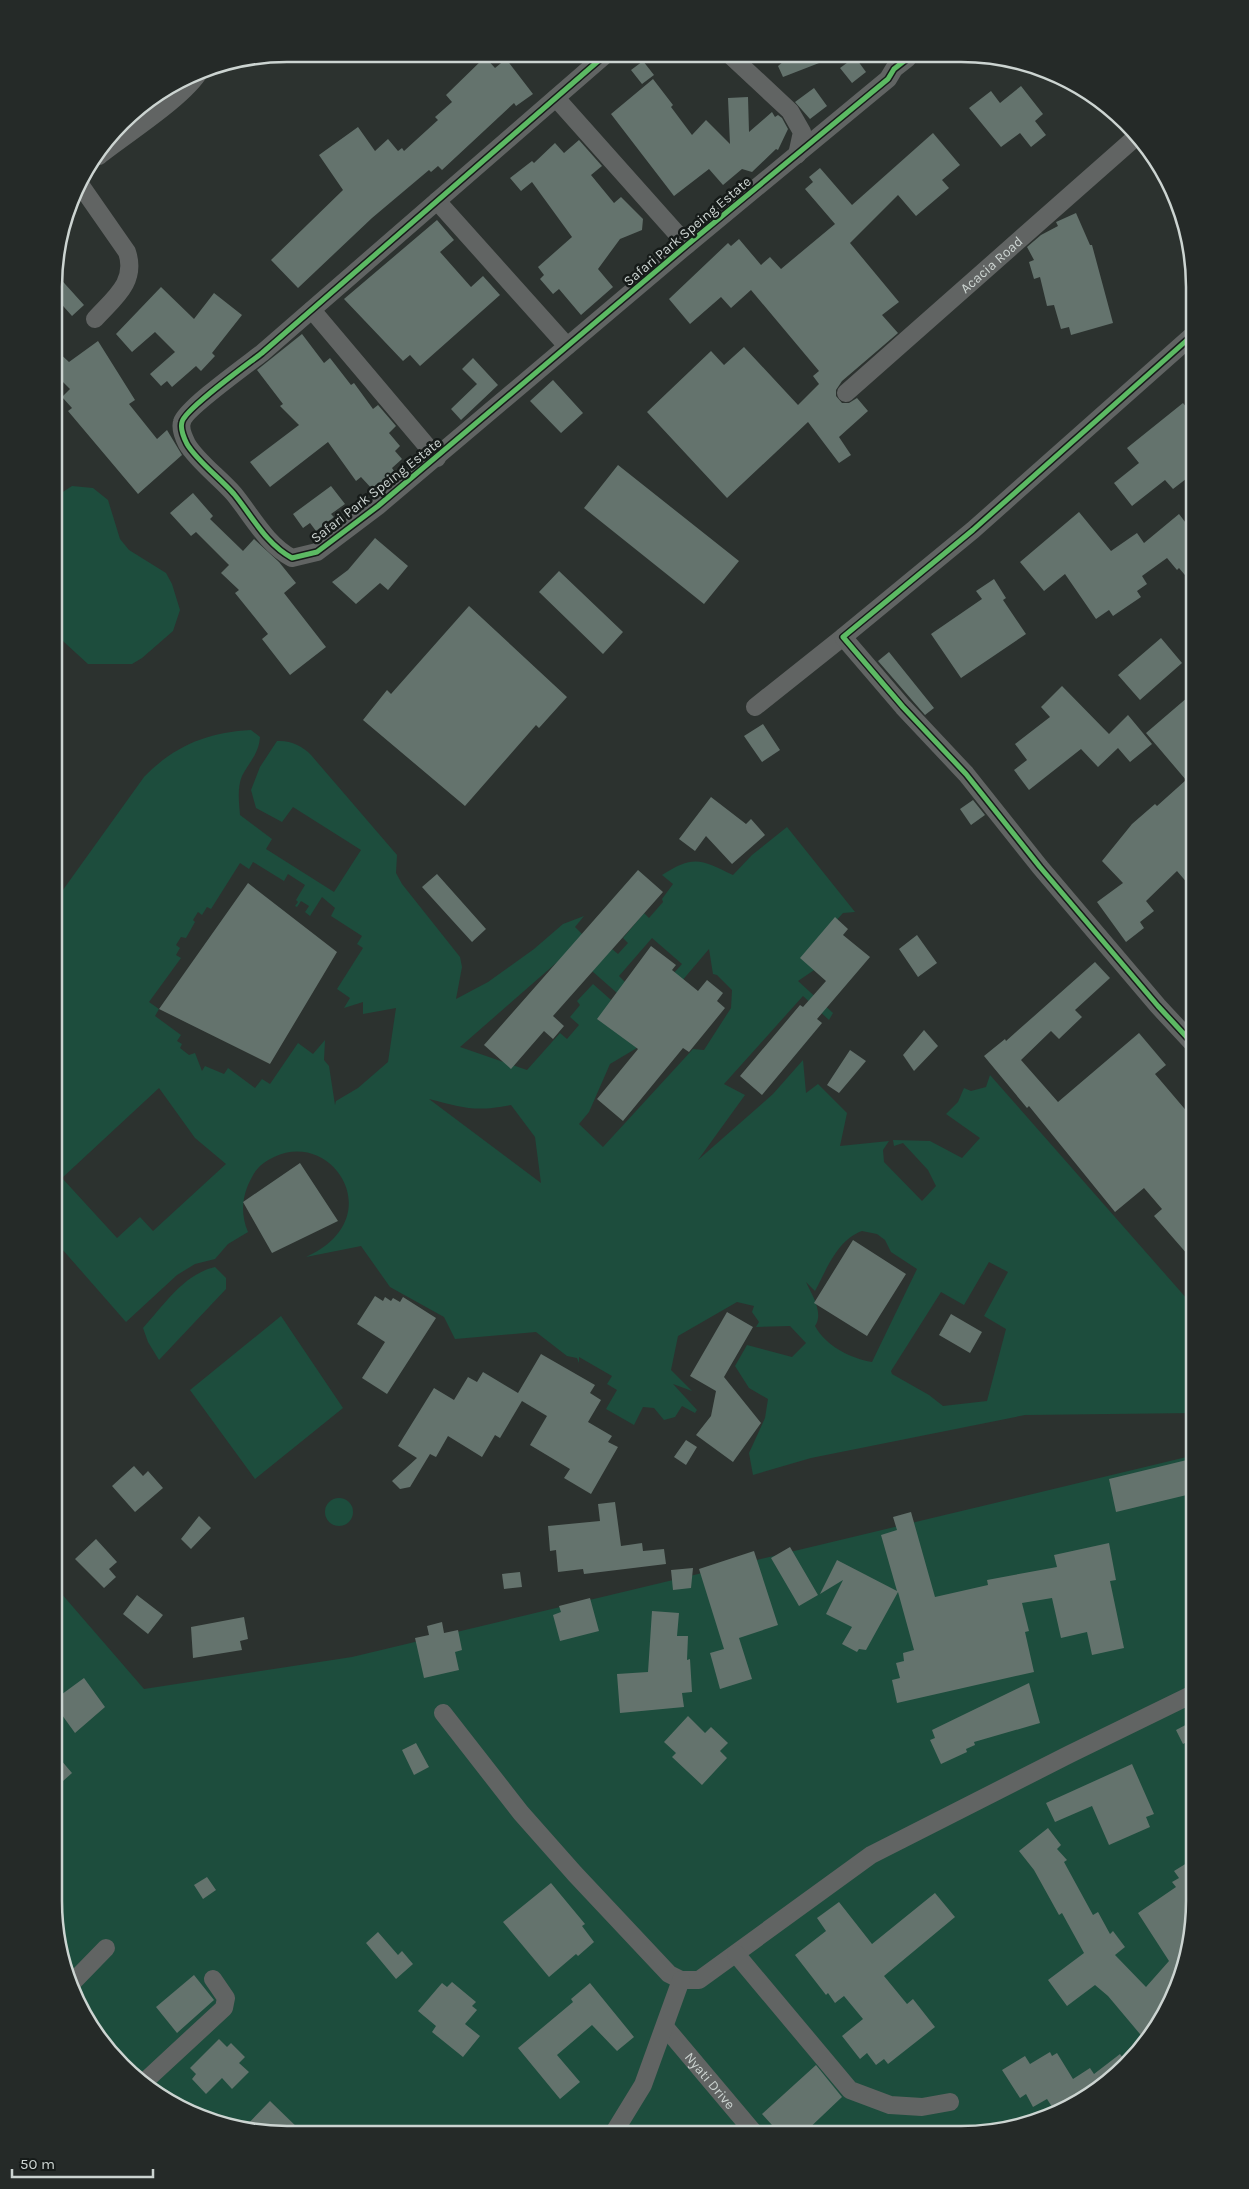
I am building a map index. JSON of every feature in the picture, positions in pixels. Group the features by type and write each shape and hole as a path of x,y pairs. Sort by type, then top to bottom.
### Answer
{"street":[{"name":"Safari Park Speing Estate","path":"597,62 312,310 193,408 182,420 181,428 187,444 234,494 272,544 292,558 317,552 437,458 687,245 888,79 892,63"},
{"path":"737,62 790,111 802,132 797,155"},
{"path":"112,146 163,108 187,86"},
{"path":"556,98 687,245"},
{"name":"Acacia Road","path":"846,393 1132,140"},
{"path":"85,191 127,252 132,265 129,277 123,288 95,319"},
{"path":"437,200 567,346"},
{"path":"312,310 437,458"},
{"path":"755,707 973,530 1186,341"},
{"path":"844,636 903,707 966,774 1040,867 1186,1036"},
{"path":"444,1713 522,1813 575,1874 668,1974 681,1980 700,1980 871,1855 1044,1767 1186,1698"},
{"path":"76,1979 106,1948"},
{"path":"736,1954 850,2090 890,2105 922,2107 950,2102"},
{"path":"148,2078 224,2008 226,1998 213,1978"},
{"path":"617,2127 644,2085 681,1980"},
{"name":"Nyati Drive","path":"665,2027 749,2127"}],"green space":[{"path":"72,486 93,488 108,500 120,539 129,550 166,573 172,584 180,610 173,631 142,658 132,664 88,664 62,640 62,492"},
{"path":"251,730 260,737 256,753 240,781 240,815 272,839 266,849 334,892 361,850 293,807 282,822 256,808 251,790 260,767 277,741 287,741 300,746 311,755 397,855 396,873 402,884 460,957 462,967 456,999 488,982 534,949 563,924 584,916 575,927 583,935 563,957 460,1047 527,1070 560,1033 567,1039 579,1025 570,1017 580,1005 577,1001 593,984 657,1036 610,1064 589,1112 579,1124 603,1147 693,1049 704,1050 731,1008 732,990 717,975 713,974 709,949 681,982 640,1011 682,964 652,938 619,976 626,983 617,993 592,971 612,949 618,954 628,943 623,938 644,913 649,918 663,902 662,899 673,884 662,875 682,864 698,862 733,875 752,855 787,827 855,912 843,913 809,951 823,964 798,981 833,1013 829,1020 803,996 724,1084 745,1095 698,1160 773,1094 803,1060 806,1093 818,1084 847,1113 840,1146 889,1141 883,1150 884,1162 922,1201 936,1186 928,1170 903,1143 894,1146 893,1140 930,1141 962,1158 980,1138 946,1114 958,1102 964,1088 971,1091 986,1087 990,1075 1186,1298 1186,1413 1025,1415 811,1458 753,1475 749,1453 765,1418 768,1399 749,1388 735,1366 747,1345 792,1357 806,1343 790,1326 756,1327 759,1322 752,1312 754,1306 737,1302 678,1336 671,1370 692,1391 673,1384 697,1410 695,1413 682,1406 675,1417 664,1420 654,1408 643,1407 634,1425 606,1409 617,1390 607,1384 612,1376 579,1357 579,1363 577,1358 567,1356 536,1332 455,1339 444,1317 390,1287 361,1246 306,1257 331,1241 345,1221 349,1201 344,1182 332,1166 316,1155 296,1151 274,1157 261,1165 254,1174 246,1191 243,1204 245,1225 248,1232 228,1244 215,1259 195,1264 177,1275 126,1322 62,1249 62,1178 62,891 144,777 155,766 180,749 220,734","holes":["253,862 284,881 288,874 305,885 296,900 298,902 295,906 297,907 301,901 309,906 305,912 310,916 322,897 335,908 331,916 362,936 357,944 363,948 337,989 350,998 344,1008 363,1002 363,1014 396,1008 388,1062 358,1088 336,1101 335,1105 329,1066 324,1060 325,1040 313,1054 298,1043 270,1084 262,1079 255,1088 228,1068 224,1074 205,1066 202,1071 195,1053 189,1055 180,1048 182,1044 177,1041 181,1035 155,1016 159,1009 149,1002 181,958 176,955 180,948 176,945 181,937 186,938 198,912 202,915 207,907 211,909 240,863 249,869","159,1088 195,1138 226,1164 153,1231 140,1217 117,1238 62,1178","429,1099 478,1109 511,1105 535,1137 541,1183","862,1231 877,1234 885,1240 891,1252 917,1269 872,1362 855,1358 825,1340 815,1326 818,1310 806,1282 815,1291 839,1248 853,1235","989,1262 1008,1272 984,1316 1006,1329 987,1401 943,1406 929,1395 892,1374 891,1371 941,1292 964,1305"]},
{"path":"215,1267 226,1278 226,1289 159,1360 148,1342 143,1328 184,1283 194,1276"},
{"path":"281,1316 343,1408 255,1479 190,1390"},
{"path":"1186,1457 1186,1916 1185,1931 1175,1974 1149,2027 1131,2050 1110,2071 1087,2089 1048,2109 1020,2119 991,2125 962,2127 287,2127 258,2125 215,2115 162,2089 128,2061 100,2027 74,1974 64,1931 62,1902 62,1594 144,1689 352,1657"},
{"path":"339,1498 349,1502 353,1512 349,1522 339,1526 329,1522 325,1512 329,1502"}],"building":[{"path":"480,62 490,62 495,68 502,62 508,62 533,94 516,106 514,103 442,170 438,166 431,172 429,170 372,218 298,288 271,260 343,190 319,155 358,127 375,151 388,139 398,151 402,148 404,151 438,120 435,117 452,102 446,95"},
{"path":"644,62 654,75 642,84 631,70"},
{"path":"783,62 822,62 783,77 778,66"},
{"path":"848,62 859,62 866,72 852,83 840,68"},
{"path":"653,79 673,105 671,107 692,135 706,120 730,144 728,98 748,97 749,132 772,112 775,117 778,115 782,118 788,129 778,150 776,149 752,172 742,169 723,185 709,169 674,196 611,114"},
{"path":"1021,86 1043,114 1035,121 1046,135 1031,147 1020,133 1001,147 969,108 991,91 1000,103"},
{"path":"814,88 827,106 810,119 795,102"},
{"path":"933,133 960,165 942,180 949,188 916,216 898,195 850,243 899,302 882,315 898,333 842,381 836,390 836,396 842,403 849,403 857,398 868,411 839,437 851,455 839,463 808,422 727,498 647,412 711,351 724,365 744,347 798,405 819,384 813,376 819,371 751,290 731,308 721,297 690,324 669,299 728,243 731,246 739,239 761,265 770,257 781,269 835,224 805,189 813,182 809,177 820,168 852,205"},
{"path":"579,140 602,166 591,175 614,203 621,197 643,219 642,230 620,239 598,269 613,287 581,315 559,289 553,294 540,279 544,275 538,267 572,237 532,182 521,191 510,178 532,161 534,163 555,143 564,153"},
{"path":"1076,213 1090,245 1092,245 1113,323 1071,335 1069,327 1061,329 1054,305 1047,306 1040,277 1034,279 1029,262 1034,260 1027,247 1041,235 1058,226 1056,222"},
{"path":"437,220 454,240 440,252 471,287 483,276 500,295 420,366 410,355 403,361 344,299"},
{"path":"62,281 84,305 72,316 62,305"},
{"path":"161,287 194,319 214,293 242,315 212,353 215,356 201,371 196,366 172,387 167,381 161,386 150,374 175,352 155,332 132,352 116,334"},
{"path":"302,334 324,363 330,358 351,385 354,383 373,409 378,405 396,426 389,433 400,446 395,451 402,459 392,468 394,471 374,491 361,477 356,481 328,442 270,487 250,462 299,425 280,406 283,404 257,370"},
{"path":"98,341 135,400 129,404 157,439 167,430 182,455 138,494 68,411 72,408 62,397 70,389 62,381 62,356 69,362"},
{"path":"473,358 498,385 461,420 451,409 477,384 462,369"},
{"path":"553,380 583,413 561,433 530,401"},
{"path":"1183,403 1186,407 1186,479 1173,489 1165,480 1132,506 1114,483 1139,463 1127,448"},
{"path":"618,465 739,561 704,604 584,508"},
{"path":"331,486 345,504 331,514 334,517 316,531 310,523 303,528 293,514"},
{"path":"193,493 213,516 210,519 243,551 254,539 279,562 296,583 284,593 326,647 290,675 262,639 268,634 235,593 239,590 221,573 229,565 196,532 191,536 170,513"},
{"path":"1079,512 1111,551 1137,533 1144,543 1179,514 1186,523 1186,576 1179,568 1177,570 1167,558 1142,576 1147,584 1137,591 1141,597 1113,616 1109,610 1096,619 1065,574 1044,591 1020,562"},
{"path":"375,538 408,566 388,590 380,583 356,604 332,582 348,570"},
{"path":"559,571 623,632 603,654 539,592"},
{"path":"994,579 1006,598 1003,600 1026,634 961,678 931,634 982,599 976,591"},
{"path":"469,606 567,697 539,728 536,725 465,806 363,720 387,690 391,694"},
{"path":"1161,638 1182,663 1140,700 1118,675"},
{"path":"889,652 934,708 925,715 878,661"},
{"path":"1062,686 1109,734 1128,715 1152,744 1130,762 1118,748 1098,767 1081,749 1029,790 1014,770 1027,760 1015,744 1050,717 1041,707"},
{"path":"1186,699 1186,780 1146,733"},
{"path":"763,724 780,750 762,762 744,736"},
{"path":"1186,780 1186,882 1177,871 1146,901 1154,911 1140,922 1144,928 1126,942 1097,902 1123,883 1102,861 1132,824 1155,804 1157,806"},
{"path":"711,797 746,824 751,819 765,835 732,864 706,836 695,851 679,839"},
{"path":"973,800 985,815 971,825 960,809"},
{"path":"638,870 663,892 553,1016 564,1026 553,1039 544,1031 511,1069 484,1045"},
{"path":"437,874 486,929 472,942 422,887"},
{"path":"248,883 337,952 270,1064 159,1009"},
{"path":"835,917 848,929 843,935 870,957 817,1019 822,1023 762,1095 740,1076 800,1005 803,1007 826,981 800,958"},
{"path":"917,935 937,963 918,977 899,949"},
{"path":"651,946 676,965 672,970 698,991 707,980 723,993 717,1001 725,1008 689,1052 683,1048 623,1121 597,1099 638,1049 597,1019"},
{"path":"1095,962 1110,978 1075,1010 1082,1017 1059,1039 1051,1031 1021,1060 1058,1102 1139,1033 1166,1065 1155,1074 1186,1110 1186,1253 1154,1216 1162,1209 1144,1188 1115,1212 1029,1106 1027,1108 984,1056 1005,1039 1006,1041"},
{"path":"924,1030 938,1046 914,1071 903,1055"},
{"path":"850,1050 866,1061 839,1093 827,1085"},
{"path":"300,1163 338,1221 272,1253 243,1202"},
{"path":"853,1240 906,1274 867,1336 814,1303"},
{"path":"375,1296 383,1301 385,1297 391,1301 393,1298 400,1302 403,1297 436,1318 387,1394 362,1378 385,1342 357,1324"},
{"path":"727,1312 753,1327 724,1377 761,1423 733,1462 696,1435 711,1416 716,1391 690,1376"},
{"path":"951,1314 982,1332 970,1353 939,1335"},
{"path":"541,1354 595,1385 590,1393 601,1400 588,1422 612,1436 608,1442 618,1447 591,1494 564,1478 570,1469 530,1445 547,1416 522,1401 500,1438 495,1435 482,1457 448,1436 436,1457 430,1454 410,1487 400,1489 392,1481 417,1458 398,1446 434,1388 454,1400 468,1377 477,1382 483,1372 518,1393"},
{"path":"686,1440 697,1447 686,1465 674,1457"},
{"path":"1186,1460 1186,1495 1116,1512 1109,1479"},
{"path":"134,1466 143,1476 148,1471 163,1488 135,1512 112,1486"},
{"path":"615,1502 621,1546 642,1543 643,1551 664,1549 666,1564 584,1574 583,1569 558,1572 556,1550 550,1551 548,1526 600,1521 598,1504"},
{"path":"911,1512 935,1597 988,1585 987,1580 1057,1567 1054,1555 1109,1543 1116,1580 1110,1581 1124,1648 1092,1655 1087,1632 1061,1638 1052,1598 1022,1603 1029,1631 1025,1632 1034,1672 897,1703 892,1680 900,1678 896,1663 904,1661 903,1653 914,1650 898,1592 866,1650 859,1649 857,1652 842,1644 852,1627 826,1614 843,1580 820,1594 837,1560 897,1591 881,1535 897,1530 893,1517"},
{"path":"199,1516 211,1528 191,1549 181,1539"},
{"path":"96,1539 117,1562 109,1569 116,1577 104,1588 75,1559"},
{"path":"790,1547 818,1595 799,1606 771,1558"},
{"path":"754,1551 778,1625 739,1638 752,1679 720,1689 710,1653 724,1649 699,1569"},
{"path":"693,1568 691,1588 673,1590 671,1570"},
{"path":"520,1572 522,1587 504,1589 502,1574"},
{"path":"137,1595 163,1615 148,1634 123,1614"},
{"path":"590,1598 599,1631 560,1641 553,1615 561,1612 559,1606"},
{"path":"652,1611 679,1613 677,1636 688,1636 687,1660 690,1659 692,1692 682,1693 684,1707 620,1713 617,1674 648,1672"},
{"path":"244,1617 248,1639 240,1641 242,1650 193,1658 191,1627"},
{"path":"442,1622 444,1633 458,1630 462,1650 455,1652 459,1670 424,1678 415,1638 429,1635 427,1626"},
{"path":"84,1678 105,1707 75,1733 62,1715 62,1694"},
{"path":"1029,1683 1040,1723 974,1742 975,1745 966,1749 967,1752 941,1764 930,1740 935,1738 932,1730"},
{"path":"688,1716 705,1733 711,1727 728,1743 720,1751 727,1758 702,1785 672,1757 676,1753 664,1742"},
{"path":"1186,1725 1186,1742 1183,1744 1176,1730"},
{"path":"416,1743 429,1767 414,1775 402,1750"},
{"path":"62,1761 72,1773 62,1782"},
{"path":"1132,1764 1154,1814 1146,1817 1150,1827 1109,1845 1092,1806 1055,1822 1046,1803"},
{"path":"1048,1828 1061,1845 1057,1849 1067,1860 1064,1862 1093,1915 1098,1912 1110,1934 1113,1931 1125,1947 1115,1955 1146,1987 1169,1961 1138,1913 1176,1887 1172,1882 1179,1878 1174,1871 1186,1864 1185,1931 1179,1960 1163,2001 1142,2036 1108,1996 1095,1985 1067,2006 1048,1980 1084,1953 1062,1913 1059,1915 1034,1870 1019,1851"},
{"path":"207,1877 216,1890 203,1899 194,1885"},
{"path":"551,1883 585,1924 582,1926 594,1942 578,1956 576,1954 549,1977 503,1922"},
{"path":"935,1893 955,1917 884,1976 907,2004 913,1999 935,2027 888,2064 884,2059 876,2065 867,2053 860,2059 842,2036 863,2019 844,1996 835,2003 828,1993 826,1995 795,1955 826,1931 817,1918 839,1902 872,1944"},
{"path":"378,1932 398,1955 402,1951 413,1964 396,1979 366,1943"},
{"path":"194,1975 214,2000 177,2033 156,2007"},
{"path":"452,1982 476,2002 472,2006 477,2010 465,2024 480,2036 463,2057 432,2032 436,2026 418,2011 442,1983 447,1987"},
{"path":"590,1983 634,2037 617,2051 592,2025 557,2055 580,2082 560,2099 518,2048 573,2002 571,1999"},
{"path":"219,2039 227,2047 231,2043 245,2057 239,2063 249,2072 232,2089 222,2078 206,2094 192,2079 196,2074 190,2068"},
{"path":"1050,2052 1052,2056 1057,2053 1073,2079 1090,2068 1094,2074 1120,2054 1123,2058 1087,2089 1052,2107 1047,2099 1033,2107 1026,2094 1020,2098 1002,2070 1025,2056 1030,2064"},
{"path":"816,2065 842,2097 810,2127 774,2127 762,2114"},
{"path":"270,2101 297,2127 258,2125 249,2123"}],"cycle path":[{"path":"597,62 262,353 205,397 182,422 182,430 191,450 234,494 274,545 292,558 317,552 378,506 687,245 888,79 894,69 903,62"},
{"path":"1186,341 973,530 843,637 903,707 966,774 1040,867 1186,1036"}]}
